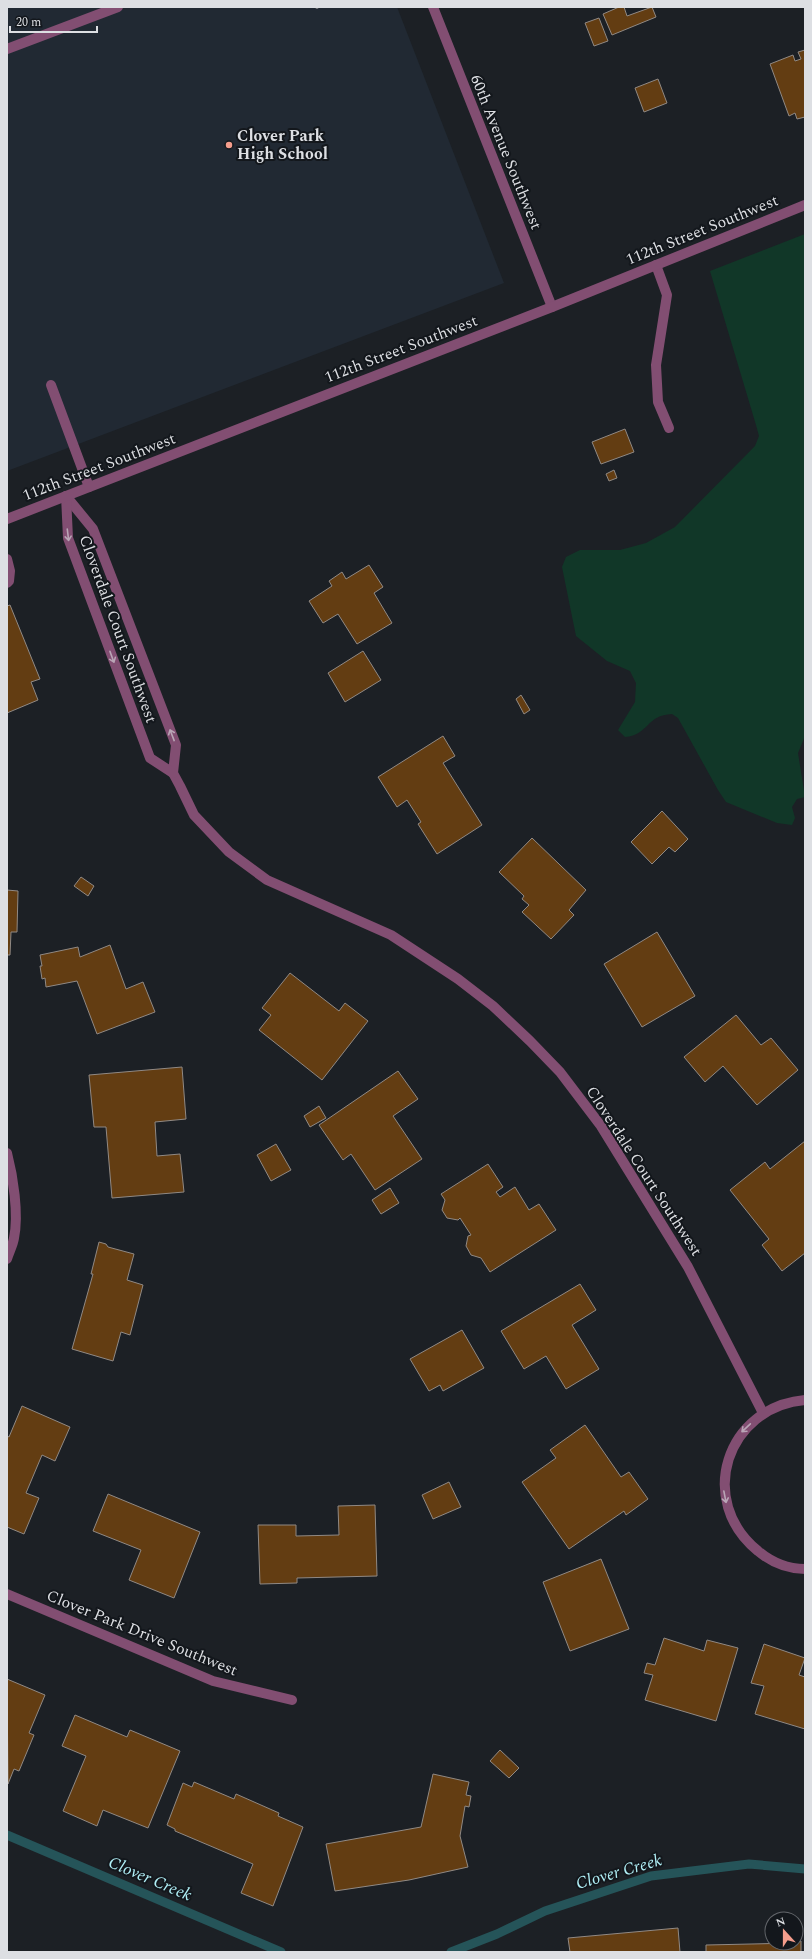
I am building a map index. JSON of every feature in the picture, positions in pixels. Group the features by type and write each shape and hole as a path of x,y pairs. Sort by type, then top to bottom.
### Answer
{"street":[{"path":"7,49 118,7"},
{"name":"60th Avenue Southwest","path":"433,7 552,307"},
{"name":"112th Street Southwest","path":"7,518 552,307 805,205"},
{"path":"656,265 667,295 656,365 658,402 669,428"},
{"path":"51,385 89,487"},
{"name":"Cloverdale Court Southwest","path":"66,496 93,529 174,738 176,745 173,773"},
{"name":"Cloverdale Court Southwest","path":"66,496 68,538 150,758 173,773 194,815 229,852 248,867 268,880 391,935 458,979 514,1026 560,1072 601,1126 688,1267 763,1413"},
{"path":"7,559 10,571 9,581 7,583"},
{"path":"7,1153 12,1169 15,1202 14,1237 7,1259"},
{"path":"805,1400 788,1402 763,1413 742,1432 728,1458 724,1487 729,1516 744,1541 767,1559 795,1569 805,1569"},
{"name":"Clover Park Drive Southwest","path":"7,1594 213,1680 292,1700"}],"shaded area":[{"name":"Clover Park High School","path":"7,7 397,7 504,283 7,471"}],"green space":[{"path":"805,234 805,736 798,753 805,797 797,799 792,807 795,818 792,825 777,823 726,802 678,718 672,714 657,718 639,733 633,735 625,737 618,730 635,702 636,683 630,671 607,661 576,636 562,567 566,557 580,550 620,550 646,543 675,527 755,446 759,436 710,271"}],"building":[{"path":"619,7 624,7 627,16 652,7 656,17 612,35 603,14"},
{"path":"599,18 608,41 594,46 585,23"},
{"path":"805,50 805,117 797,119 795,113 789,116 770,64 793,55 795,61 801,59 798,52"},
{"path":"658,79 667,103 644,112 635,88"},
{"path":"625,429 634,452 601,464 592,442"},
{"path":"614,470 617,478 609,481 606,474"},
{"path":"369,565 383,587 374,593 392,623 357,644 338,614 323,623 309,601 332,586 329,581 342,572 346,579"},
{"path":"10,605 40,679 31,682 38,700 7,713 7,606"},
{"path":"363,651 381,680 345,702 328,673"},
{"path":"521,695 530,710 524,714 516,699"},
{"path":"443,736 455,756 443,763 482,825 437,854 418,824 421,822 407,800 397,807 378,777"},
{"path":"662,811 688,839 675,852 669,847 652,864 631,842"},
{"path":"532,838 586,890 569,910 574,915 551,939 522,912 529,905 522,899 524,896 499,872"},
{"path":"81,877 94,886 88,896 74,886"},
{"path":"7,890 18,891 17,932 11,932 10,955 7,955"},
{"path":"657,932 695,996 642,1027 604,964"},
{"path":"110,945 126,989 143,982 155,1012 97,1034 77,981 46,987 45,978 42,979 40,955 78,947 80,957"},
{"path":"290,973 339,1011 345,1003 368,1021 322,1080 259,1030 271,1015 262,1008"},
{"path":"736,1015 761,1045 771,1038 798,1070 757,1105 723,1066 705,1082 684,1057"},
{"path":"182,1067 186,1119 155,1122 157,1156 180,1154 184,1192 112,1198 106,1127 94,1127 89,1075"},
{"path":"398,1071 418,1099 393,1116 422,1159 375,1190 351,1154 343,1160 319,1125"},
{"path":"319,1106 326,1118 310,1127 304,1116"},
{"path":"805,1141 805,1253 782,1271 762,1245 769,1239 730,1190 765,1162 770,1169"},
{"path":"276,1144 291,1170 271,1181 257,1155"},
{"path":"488,1164 503,1187 496,1192 500,1197 515,1187 529,1210 539,1204 556,1230 490,1272 481,1258 471,1255 466,1246 468,1236 471,1235 460,1218 458,1220 447,1218 442,1210 445,1200 441,1194"},
{"path":"390,1188 399,1203 381,1214 372,1200"},
{"path":"99,1242 106,1244 108,1247 134,1254 127,1280 143,1285 130,1335 121,1332 113,1361 72,1349 93,1274 91,1274"},
{"path":"580,1284 596,1310 572,1325 599,1369 566,1389 546,1356 524,1369 501,1331"},
{"path":"462,1330 484,1368 443,1391 440,1385 429,1391 410,1359"},
{"path":"22,1406 70,1427 55,1461 42,1455 26,1493 39,1498 24,1534 7,1527 7,1436 9,1437"},
{"path":"585,1425 621,1477 629,1472 648,1499 626,1515 624,1511 569,1549 522,1482 556,1458 550,1450"},
{"path":"449,1482 461,1507 433,1519 422,1495"},
{"path":"108,1494 200,1532 174,1598 129,1580 141,1550 93,1531"},
{"path":"375,1505 377,1576 297,1578 297,1583 260,1584 258,1525 296,1525 296,1536 339,1535 338,1506"},
{"path":"601,1559 629,1629 570,1651 543,1582"},
{"path":"664,1638 704,1651 707,1640 738,1648 716,1721 645,1700 653,1675 644,1673 647,1663 655,1665"},
{"path":"764,1644 805,1658 799,1675 805,1677 805,1729 755,1714 764,1686 751,1683"},
{"path":"7,1679 45,1695 29,1733 34,1735 19,1771 14,1769 8,1784"},
{"path":"75,1715 127,1737 130,1730 180,1751 148,1828 103,1810 97,1826 63,1811 86,1756 62,1746"},
{"path":"500,1750 519,1768 509,1778 490,1761"},
{"path":"433,1774 469,1782 466,1795 471,1796 469,1807 465,1806 460,1836 468,1867 409,1880 335,1891 326,1844 421,1827"},
{"path":"194,1782 234,1799 236,1794 279,1813 278,1816 303,1827 273,1906 241,1893 253,1864 175,1831 175,1829 167,1825 183,1783 192,1787"},
{"path":"678,1928 680,1952 570,1952 568,1938"},
{"path":"764,1944 764,1951 801,1952 706,1952 706,1945"}],"waterway":[{"name":"Clover Creek","path":"7,1835 281,1952"},
{"name":"Clover Creek","path":"451,1952 497,1934 545,1911 651,1876 749,1864 805,1869"}],"place":[{"name":"Clover Park High School","path":"229,145"}]}
